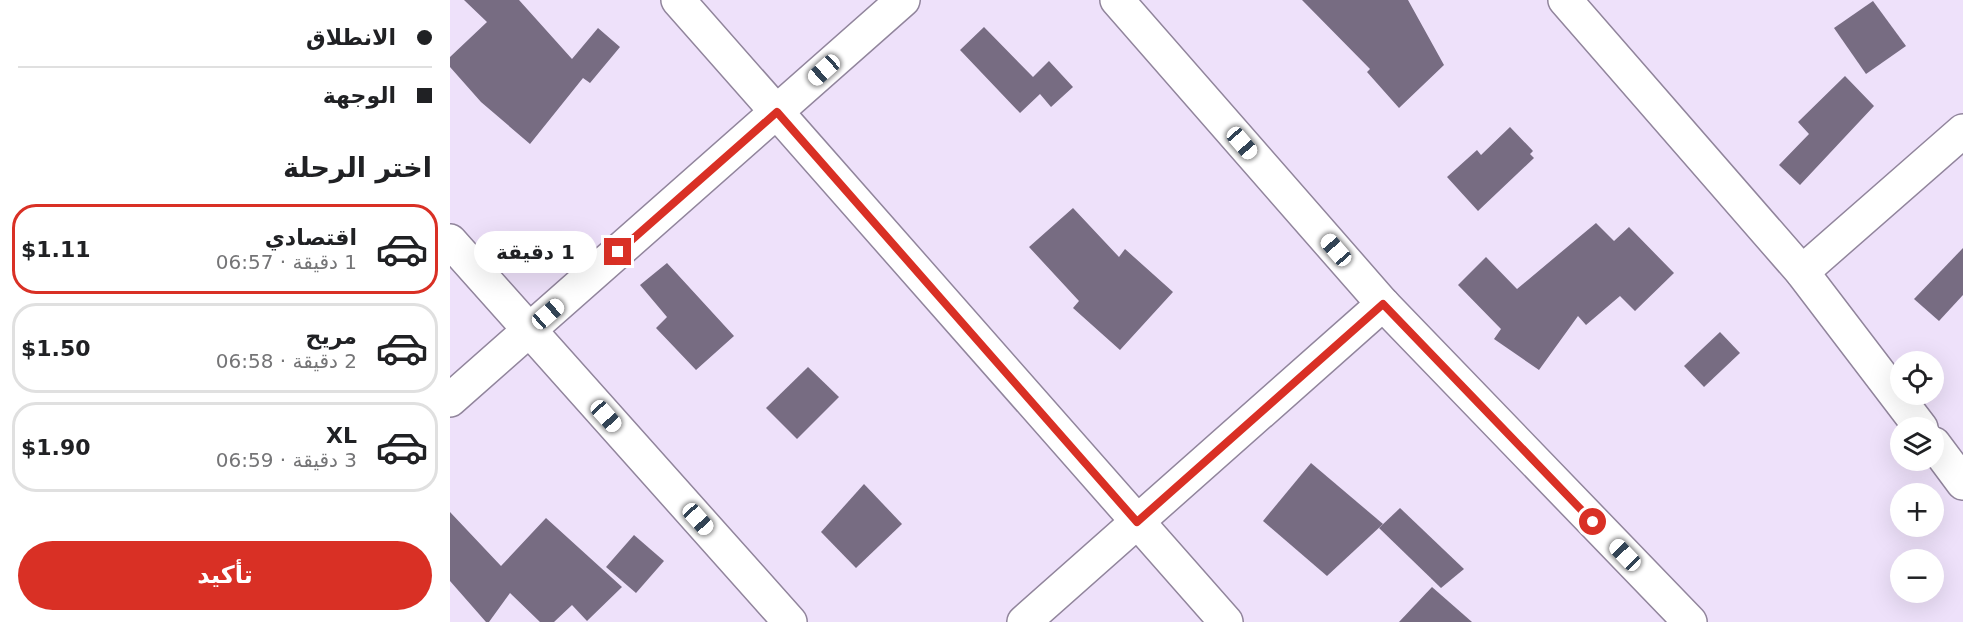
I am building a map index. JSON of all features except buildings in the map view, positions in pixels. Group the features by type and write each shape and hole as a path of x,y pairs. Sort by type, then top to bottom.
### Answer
{"street":[{"path":"678,0 1226,622"},
{"path":"450,400 903,0"},
{"path":"1117,0 1383,304 1690,622"},
{"path":"1565,0 1802,272 1913,417"},
{"path":"1802,272 1963,131"},
{"path":"450,241 790,622"},
{"path":"1024,622 1383,304"},
{"path":"1944,457 1963,483"}],"route":[{"path":"618,252 777,112 1137,522 1383,304 1593,522"}]}
